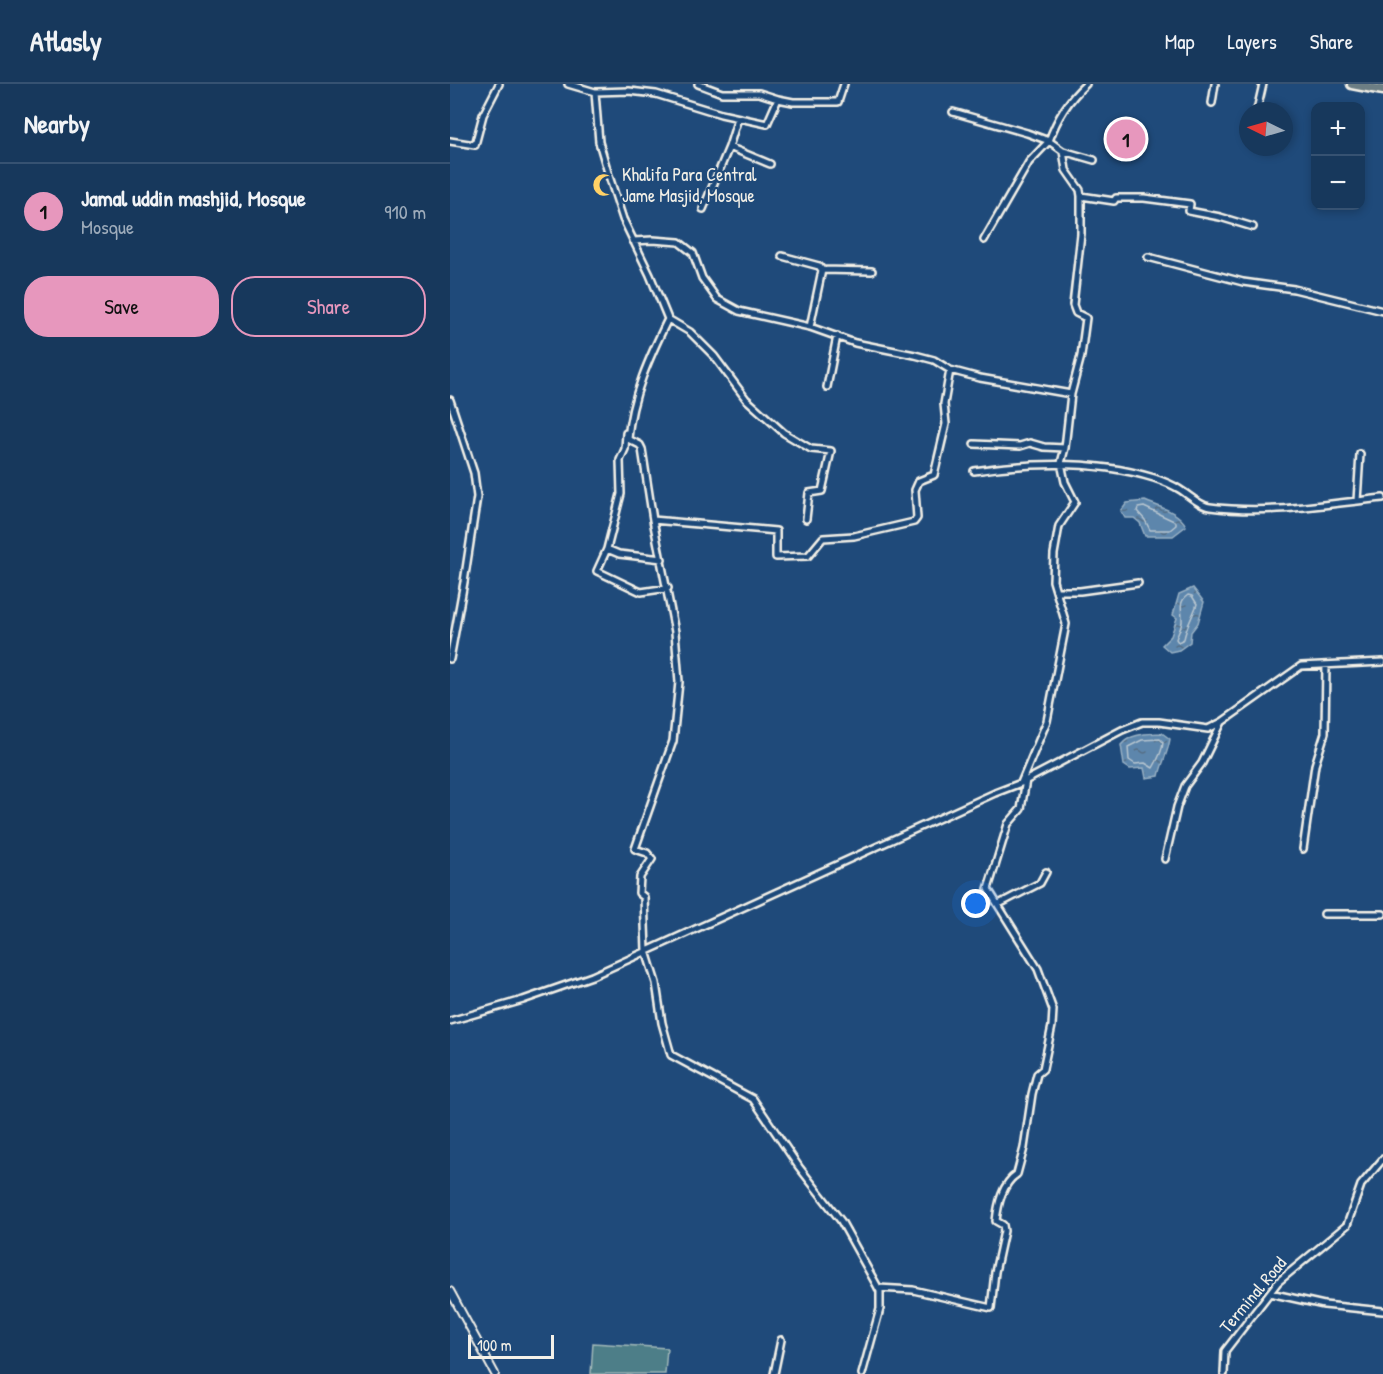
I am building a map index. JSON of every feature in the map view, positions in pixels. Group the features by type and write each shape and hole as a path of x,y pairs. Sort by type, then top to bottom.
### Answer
{"highway":[{"path":"1352,84 1383,90"}],"street":[{"path":"450,141 475,146 483,115 499,84"},
{"path":"568,84 595,92 614,87 656,94 767,124 778,99"},
{"path":"698,84 722,93 759,93 793,102 838,102 844,84"},
{"path":"984,240 1029,162 1049,141 1055,123 1073,95 1086,84"},
{"path":"1212,103 1215,84"},
{"path":"1259,102 1263,84"},
{"path":"595,92 598,142 623,219 668,319 690,332 714,356 746,399 784,433 811,449 831,451 822,491 809,494 806,519"},
{"path":"953,112 1027,133 1049,141 1064,151 1094,160"},
{"path":"703,209 729,147 738,118"},
{"path":"729,147 770,164"},
{"path":"878,1288 913,1290 991,1308 995,1272 1004,1231 1003,1225 996,1221 997,1209 1010,1179 1017,1174 1024,1148 1032,1094 1037,1074 1043,1070 1052,1026 1053,1010 1038,969 988,889 1008,824 1021,808 1024,782 1047,721 1066,624 1053,581 1059,526 1075,502 1065,482 1061,463 1065,448 1071,394 1081,356 1086,318 1076,313 1073,304 1081,234 1081,196 1080,190 1066,170 1064,151"},
{"path":"1081,196 1114,201 1116,198 1144,198 1190,204 1189,211 1253,227"},
{"path":"633,241 679,242 693,253 702,278 717,299 739,311 810,327 855,343 897,350 934,360 950,370 980,378 1071,394"},
{"path":"782,256 819,266 822,270 872,271"},
{"path":"1148,257 1243,282 1294,289 1383,311"},
{"path":"810,327 822,270"},
{"path":"668,319 648,364 628,439 640,445 642,449 653,520 668,588 679,682 673,741 635,849 647,853 652,859 640,877 639,893 644,897 646,951 656,983 662,1023 671,1055 753,1099 799,1167 841,1221 878,1288 880,1309 862,1374"},
{"path":"827,387 837,336"},
{"path":"653,520 776,531 776,557 808,556 823,538 854,536 914,522 916,518 915,490 919,481 934,475 940,454 946,424 944,404 950,370"},
{"path":"450,400 474,473 477,497 450,659"},
{"path":"629,431 626,431 625,449 620,460 621,494 607,549 597,571 641,592 668,588"},
{"path":"974,444 1020,446 1030,443 1044,447 1065,448"},
{"path":"1357,501 1360,454"},
{"path":"974,471 1061,463 1111,469 1154,478 1179,489 1207,507 1248,511 1383,498"},
{"path":"607,549 619,554 662,559"},
{"path":"1057,591 1080,591 1138,584"},
{"path":"450,1021 523,1000 592,976 994,793 1024,782 1122,730 1142,722 1208,729 1222,722 1301,666 1383,662"},
{"path":"1303,849 1315,765 1325,733 1326,665"},
{"path":"1165,859 1177,807 1185,786 1202,763 1222,722"},
{"path":"999,904 1040,883 1046,872"},
{"path":"1324,914 1383,914"},
{"name":"Terminal Road","path":"1224,1374 1225,1351 1270,1293 1297,1265 1347,1225 1361,1185 1383,1159"},
{"path":"450,1291 495,1374"},
{"path":"1270,1293 1324,1305 1383,1311"},
{"path":"774,1374 781,1340"}],"green space":[{"path":"593,1343 667,1348 665,1374 591,1374"}],"water":[{"path":"1145,501 1173,513 1186,526 1173,536 1145,536 1140,523 1134,518 1125,518 1121,511 1127,503"},
{"path":"1193,588 1204,602 1198,623 1191,632 1190,642 1179,650 1170,652 1162,645 1171,636 1177,618 1173,615 1179,594"},
{"path":"1162,733 1170,739 1159,776 1146,778 1144,768 1130,769 1124,765 1121,745 1125,741 1140,735"}],"place":[{"name":"Jamal uddin mashjid, Mosque","path":"1126,139"},
{"name":"Khalifa Para Central Jame Masjid, Mosque","path":"604,185"}]}
